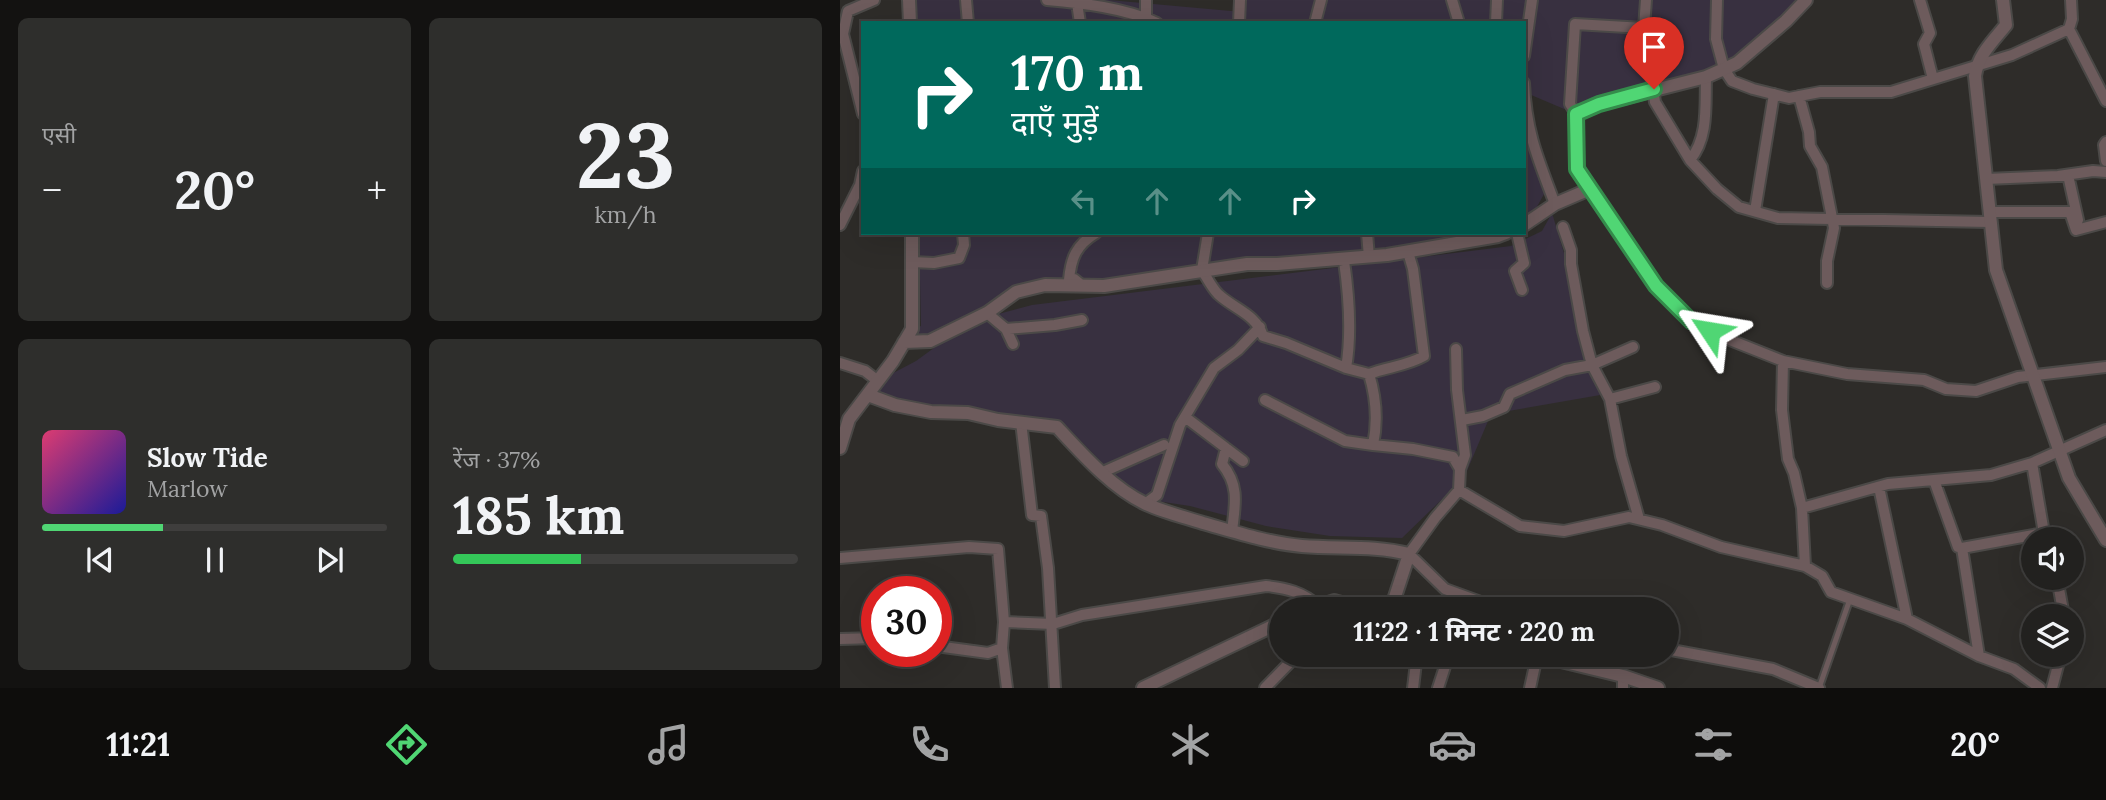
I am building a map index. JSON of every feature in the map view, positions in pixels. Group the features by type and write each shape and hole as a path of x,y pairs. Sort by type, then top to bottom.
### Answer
{"street":[{"path":"861,108 843,54 843,34 848,11 874,0"},
{"path":"909,0 910,21"},
{"path":"966,0 968,21"},
{"path":"1047,0 1077,3 1151,20 1146,0"},
{"path":"1239,21 1240,0"},
{"path":"1316,21 1321,0"},
{"path":"1452,0 1458,21"},
{"path":"1496,21 1497,0"},
{"path":"1526,35 1532,0"},
{"path":"1646,0 1644,27 1655,102 1690,160 1739,207 1779,218 1990,217 2070,212 2076,230 2106,222"},
{"path":"1717,0 1716,39 1724,69 1732,81 1789,98 1820,92 1891,92 2012,55 2069,29"},
{"path":"1576,114 1599,104 1706,77 1737,63 1806,0"},
{"path":"1920,0 1930,33 1924,44 1933,79"},
{"path":"2003,0 2006,25 1977,65 1976,76 1996,270 2069,478 2106,540"},
{"path":"2071,0 2072,19 2069,29 2106,99"},
{"path":"1077,3 1080,21"},
{"path":"1644,27 1575,24 1570,104 1576,114 1577,169 1656,286 1691,321 1783,361 1847,374 1924,380 1946,389 1976,391 2031,375 2106,367"},
{"path":"1690,160 1703,137 1706,77"},
{"path":"1755,211 1774,94"},
{"path":"1799,96 1810,146 1822,167 1833,219 1834,228 1827,261 1827,284"},
{"path":"1526,118 1531,141 1555,204"},
{"path":"2106,142 2106,161"},
{"path":"1986,179 2068,175 2093,171 2106,173"},
{"path":"2068,175 2080,229"},
{"path":"840,225 861,180"},
{"path":"1526,224 1555,204 1590,189"},
{"path":"1563,227 1571,250 1583,331 1592,365 1610,399 1621,456 1639,519"},
{"path":"840,449 845,420 868,395 912,329 912,235"},
{"path":"912,262 934,263 959,258 964,245 963,235"},
{"path":"1082,286 1074,279 1069,280 1071,260 1081,244 1093,235"},
{"path":"1208,235 1202,270 1216,292 1251,317 1261,327 1263,336 1356,373 1369,374 1391,366 1411,363 1424,356 1413,268 1408,252"},
{"path":"1367,235 1369,257"},
{"path":"904,342 930,341 987,313 1016,292 1045,285 1104,286 1247,264 1369,257 1501,235"},
{"path":"1517,235 1524,263 1515,271 1522,290"},
{"path":"1335,259 1344,261 1346,277 1349,331 1346,368"},
{"path":"987,313 1006,329 1013,344"},
{"path":"1006,329 1082,320"},
{"path":"1145,504 1157,495 1180,425 1214,369 1261,327"},
{"path":"1462,420 1483,416 1504,407 1510,394 1556,374 1592,365 1633,347"},
{"path":"1395,597 1409,554 1459,491 1460,469 1465,455 1457,390 1456,349"},
{"path":"1783,361 1783,423 1788,459 1802,508 1805,566"},
{"path":"840,363 865,371 878,381"},
{"path":"1369,374 1375,392 1376,429 1373,445"},
{"path":"1610,399 1655,387"},
{"path":"868,395 895,405 931,412 968,414 1057,427 1103,472 1145,504 1233,531 1300,546 1384,548 1409,554 1445,589 1467,597"},
{"path":"1265,400 1345,441 1453,457 1460,469"},
{"path":"1185,417 1242,461"},
{"path":"1021,422 1032,515 1041,516 1048,568 1055,688"},
{"path":"1802,508 1879,487 1992,475 2032,463 2106,430"},
{"path":"1103,472 1164,445"},
{"path":"1226,448 1222,464 1232,477 1235,492 1233,531"},
{"path":"2032,463 2043,527"},
{"path":"1934,480 1958,547 2021,539"},
{"path":"1879,487 1907,619"},
{"path":"1459,491 1520,526 1564,531 1629,517 1721,547 1805,566 1822,576 1831,592 1907,619 1979,656 2014,668 2040,688"},
{"path":"840,558 969,547 998,549 1004,622 1002,648 1007,688"},
{"path":"1962,548 1979,656"},
{"path":"1004,622 1052,624 1082,615 1266,586 1284,588 1308,597"},
{"path":"1143,688 1269,628"},
{"path":"840,639 861,638"},
{"path":"952,648 988,653 1002,648"},
{"path":"1679,651 1773,669 1819,688"},
{"path":"1265,688 1285,667"},
{"path":"1413,688 1415,667"},
{"path":"1438,688 1445,667"},
{"path":"1530,688 1533,667"},
{"path":"1574,667 1623,682 1658,688"},
{"path":"2052,688 2058,667"}],"lane":[{"path":"1819,688 1850,598"}],"shaded area":[{"path":"914,0 1109,0 1242,12 1242,0 1806,0 1737,63 1576,114 1526,93 1526,21 914,21"},
{"path":"1526,122 1549,185 1526,224"},
{"path":"1552,213 1606,394 1491,414 1464,478 1402,538 1330,536 1266,526 1190,506 1137,498 1063,423 1041,417 936,412 874,397 878,381 916,361 964,326 904,343 912,329 921,326 919,235 1496,235 1429,248 1199,278 1045,285 976,320 1032,305 1511,246 1542,231"}],"route":[{"path":"1654,89 1599,104 1576,114 1577,169 1656,286 1691,321 1710,331"}]}
